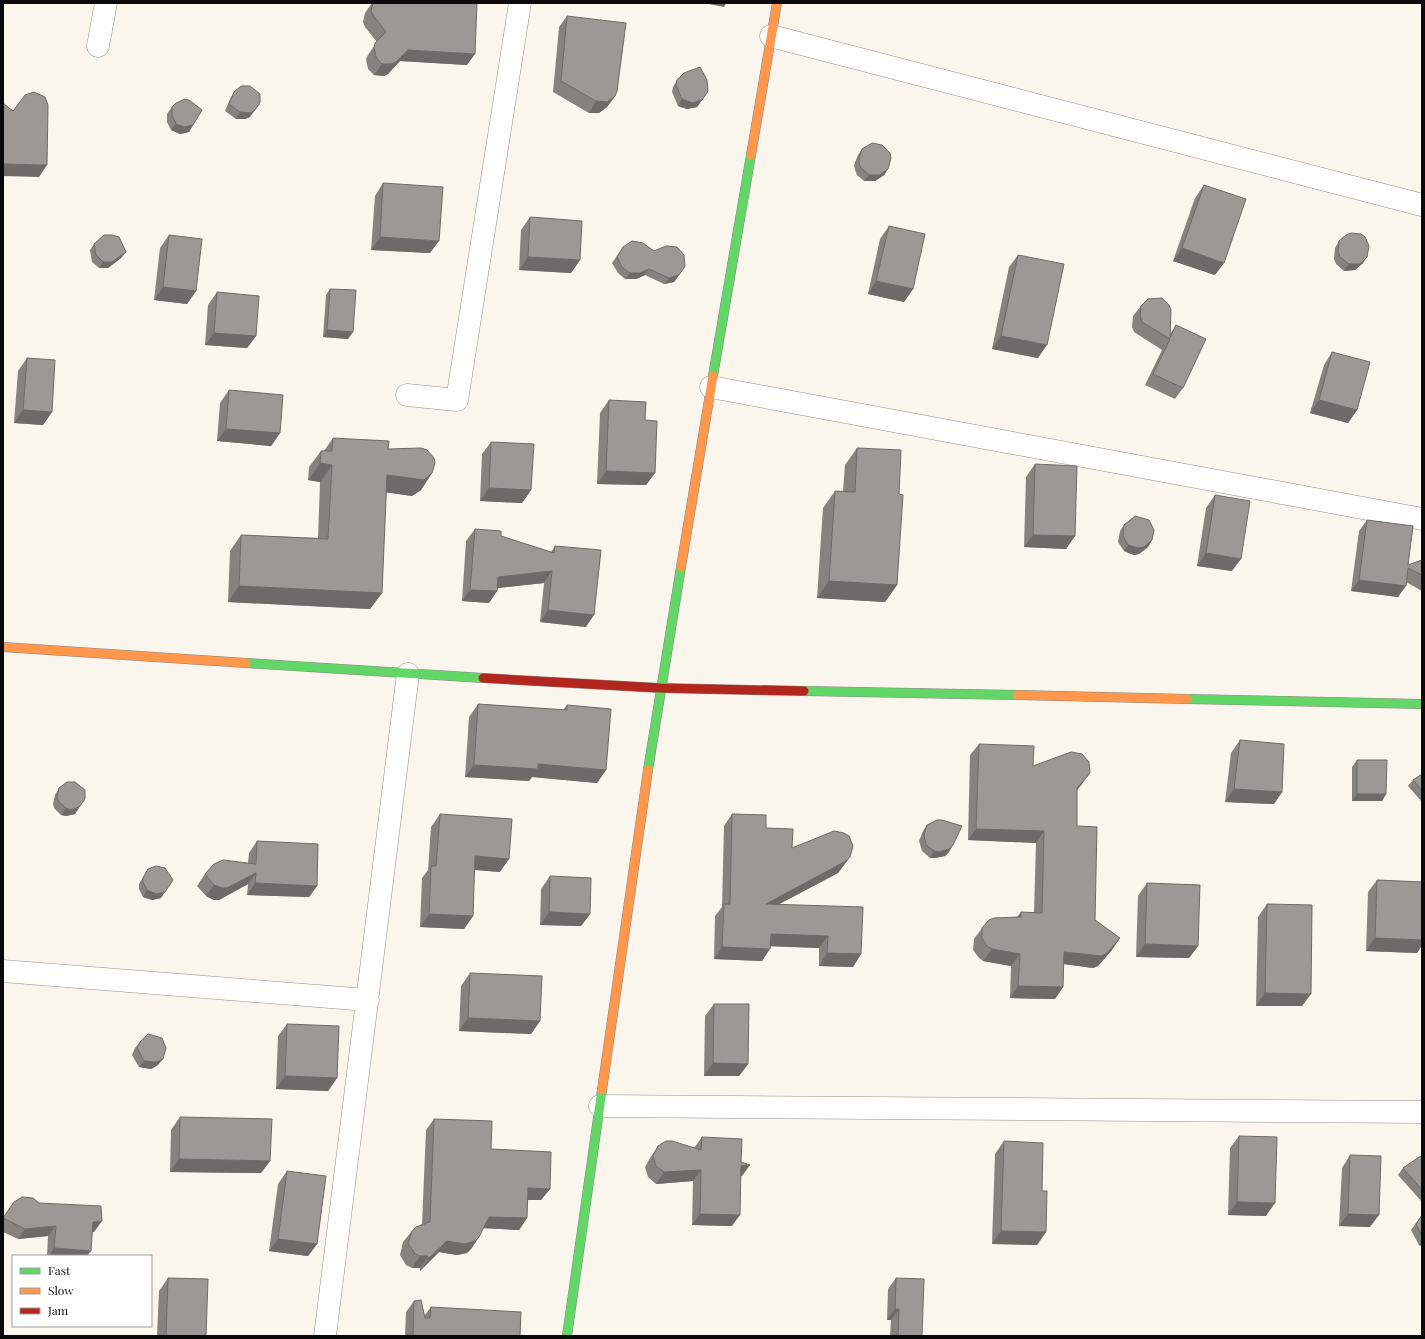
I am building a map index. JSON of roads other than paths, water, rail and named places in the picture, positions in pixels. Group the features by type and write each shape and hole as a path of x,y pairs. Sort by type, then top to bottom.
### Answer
{"street":[{"path":"98,46 106,3"},
{"path":"407,395 457,400 520,3"},
{"path":"567,1336 660,688 777,3"},
{"path":"771,36 1422,205"},
{"path":"711,387 1422,519"},
{"path":"3,647 408,674 660,688 1422,704"},
{"path":"324,1336 368,1000 408,674"},
{"path":"3,971 368,1000"},
{"path":"600,1106 1422,1112"}]}
